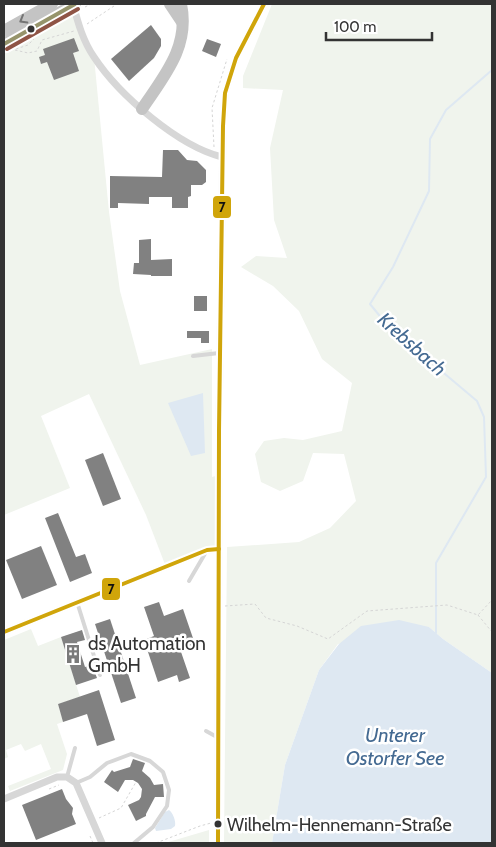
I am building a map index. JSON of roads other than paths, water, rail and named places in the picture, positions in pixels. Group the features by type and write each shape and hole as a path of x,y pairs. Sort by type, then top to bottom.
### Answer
{"highway":[{"path":"170,4 182,22"},
{"path":"142,109 177,55 182,37 181,4"},
{"path":"4,31 47,10 77,5"},
{"path":"9,47 47,10"}],"street":[{"path":"218,843 219,549 216,507 222,157 226,94 236,58 264,4"},
{"path":"77,5 80,29 94,57 114,82 142,109 175,134 200,148 222,157"},
{"path":"4,632 207,550 219,549"},
{"path":"4,799 57,777 76,783 102,843"}],"lane":[{"path":"193,356 219,353"},
{"path":"189,581 207,550"},
{"path":"77,602 100,675"},
{"path":"206,730 217,737"},
{"path":"65,780 75,748"},
{"path":"76,783 90,777 106,763 131,754 150,761 163,772 170,790 167,806 153,827 134,843"}],"water":[{"path":"203,393 205,453 191,456 168,403"},
{"name":"Unterer Ostorfer See","path":"399,620 429,627 492,673 492,843 272,843 285,765 319,670 339,644 361,626"},
{"path":"169,810 174,817 175,826 171,829 156,831 155,828 165,812"}],"waterway":[{"name":"Krebsbach","path":"436,633 436,563 486,477 484,417 477,401 388,326 370,304 393,267 429,191 430,139 446,110 492,70"}],"place":[{"name":"ds Automation GmbH","path":"73,654"},
{"name":"Wilhelm-Hennemann-Straße","path":"218,824"}]}
